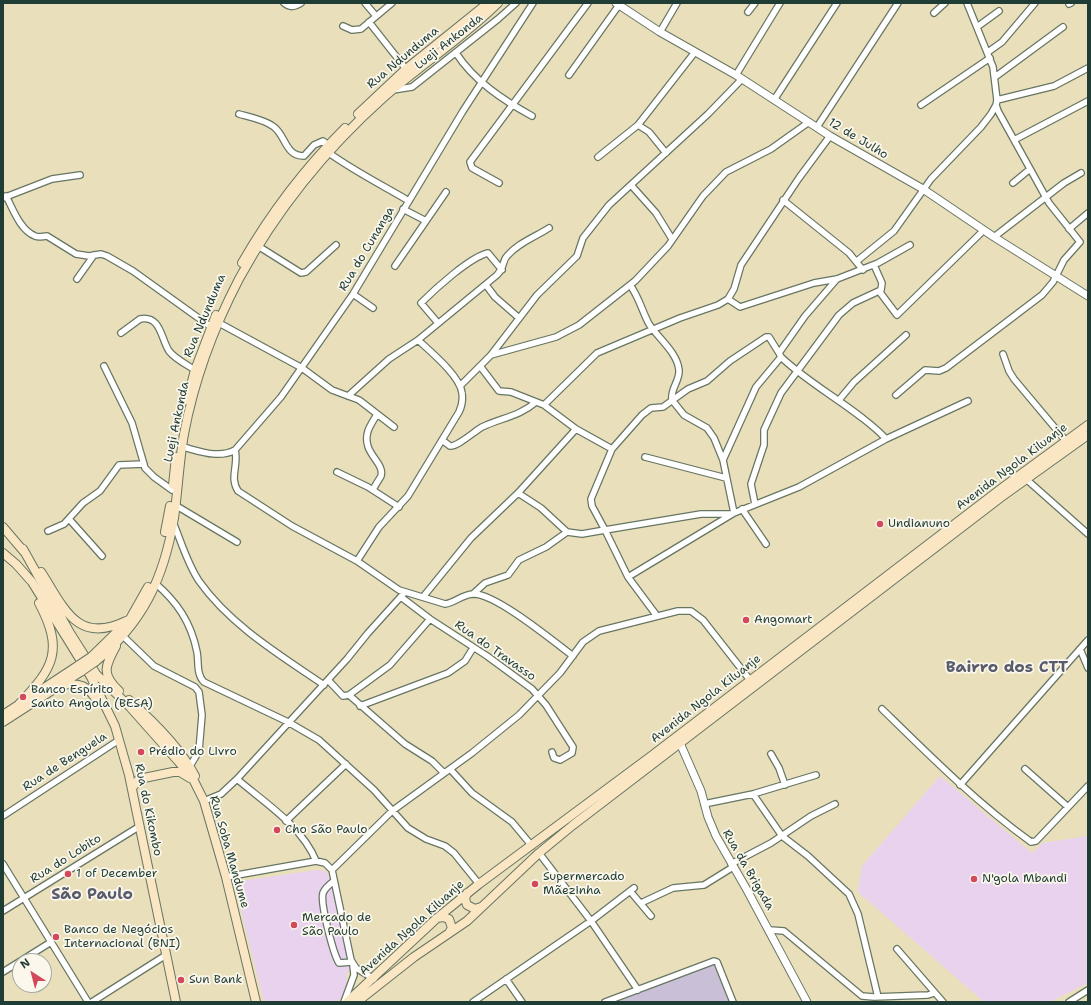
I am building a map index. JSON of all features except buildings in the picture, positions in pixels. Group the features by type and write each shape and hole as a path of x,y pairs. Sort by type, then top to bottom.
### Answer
{"main road":[{"name":"Rua Ndunduma","path":"3,722 60,685 121,638 133,621 153,576 164,538 180,432 195,370 234,277 257,237 295,184 406,69 488,3"},
{"name":"Lueji Ankonda","path":"133,621 146,604 155,583 173,521 183,447 191,405 215,325 258,246 328,149 392,90 479,21 498,3"},
{"name":"Avenida Ngola Kiluanje","path":"346,1002 374,979 437,918 479,884 532,846 1088,425"},
{"name":"Avenida Ngola Kiluanje","path":"357,1002 414,957 467,921 539,853 573,825 1026,479 1088,435"},
{"path":"3,527 23,549 41,573 67,614 82,626 91,628 105,628 133,621"},
{"name":"Rua Soba Mandume","path":"23,549 70,633 96,674 179,757 193,779 204,801 226,877 256,1002"},
{"name":"Rua do Kikombo","path":"3,553 16,564 32,582 91,677 115,726 132,788 176,1002"},
{"path":"3,559 20,575 36,597 50,623 53,640 50,665 39,684 19,704"},
{"name":"Rua Ndunduma","path":"93,659 133,621"},
{"path":"121,638 106,664 108,679 143,713 179,757 190,766 197,781 199,792"},
{"name":"Rua Ndunduma","path":"3,715 81,668"},
{"path":"60,685 78,683 88,688 100,705 119,740"},
{"path":"128,772 133,776 139,777 169,770 176,767 179,757"},
{"path":"132,788 139,779 173,772 185,774 193,779"},
{"path":"468,894 466,902 469,907 475,909 481,907"},
{"path":"437,918 444,917 449,919 452,928 449,933"}],"street":[{"path":"284,3 288,6 294,7 301,3"},
{"path":"365,3 376,16"},
{"path":"343,26 356,31 392,3"},
{"name":"Lueji Ankonda","path":"392,90 412,87 516,3"},
{"name":"Rua do Cunanga","path":"235,450 281,397 353,294 387,240 403,209 463,111 532,3"},
{"path":"499,183 472,168 470,162 588,3"},
{"path":"660,32 677,3"},
{"path":"748,12 755,3"},
{"path":"460,386 491,355 547,284 575,258 587,233 610,205 666,153 739,77 780,3"},
{"path":"774,100 837,3"},
{"path":"817,127 898,3"},
{"path":"934,13 945,3"},
{"path":"896,395 925,370 939,371 946,368 1042,295 1056,275 1064,260 1080,242 1046,197 1014,140 996,103 995,77 990,58 967,3"},
{"path":"988,52 1002,42 1035,3"},
{"path":"569,74 617,4"},
{"name":"12 de Julho","path":"617,4 660,32 739,77 830,136 923,189 994,237 1088,296"},
{"path":"977,27 1000,11"},
{"path":"369,22 406,69"},
{"path":"995,77 1063,27"},
{"path":"598,157 638,125 695,52"},
{"path":"456,53 472,74 482,83 512,105 532,116"},
{"path":"921,105 990,58"},
{"path":"857,261 894,231 923,189 981,127 991,114 996,103 1054,86 1088,68"},
{"path":"1014,140 1088,101"},
{"path":"240,114 273,125 292,152 300,156 304,156 318,142 323,141 328,149 359,174 372,179 409,201"},
{"path":"491,355 564,334 590,317 630,285 668,246 703,196 726,172 771,149 809,122"},
{"path":"638,125 649,132 666,153"},
{"path":"544,405 597,353 718,305 728,299 734,289 741,266 783,200 830,136"},
{"path":"1013,183 1030,169"},
{"path":"994,237 1074,176 1081,173"},
{"path":"80,175 52,179 4,197 23,226 29,232 40,237 47,236 76,254 106,256 133,271 215,325 302,368 325,386 359,400 394,427"},
{"path":"631,185 656,213 672,239"},
{"path":"395,266 446,192"},
{"path":"783,200 830,237 857,261 863,270"},
{"path":"403,209 426,221"},
{"path":"1069,229 1088,213"},
{"path":"348,396 389,359 418,340 486,285 502,270 506,256 526,240 549,228"},
{"path":"879,291 897,315 984,230"},
{"path":"258,246 302,273 306,272 336,245"},
{"path":"728,299 740,307 814,283 837,279 874,265 910,245"},
{"path":"438,323 421,303 458,271 480,256 488,253 502,270"},
{"path":"77,280 94,255"},
{"path":"755,504 751,484 764,446 764,430 776,401 839,315 853,303 879,291 883,286 874,265"},
{"path":"723,460 756,386 780,355 805,316 837,279"},
{"path":"486,285 495,297 519,318"},
{"path":"630,285 637,296 646,318 669,349 678,366 679,374 672,392 672,400 684,416 707,428 714,438 723,460 733,514"},
{"path":"353,294 373,308"},
{"path":"121,333 140,319 151,320 161,328 168,349 195,370"},
{"path":"840,400 854,382 906,335"},
{"path":"658,616 628,577 592,506 591,499 612,449 647,411 663,406 688,389 707,381 730,361 766,337 769,338 780,355 796,372 840,400 877,428 886,439"},
{"path":"357,561 379,527 408,496 459,412 463,399 460,386 445,367 418,340"},
{"path":"1003,354 1009,371 1014,379 1066,441"},
{"path":"104,366 132,423 144,464 151,474 172,490"},
{"path":"480,366 499,391 511,392 544,405 576,429 612,449"},
{"path":"628,577 742,509 799,487 886,439 968,401"},
{"path":"442,440 452,447 482,428 497,420 515,415 536,402"},
{"path":"373,490 381,476 381,471 379,464 368,449 367,438 368,430 377,414"},
{"path":"423,597 471,538 518,493 576,429"},
{"path":"183,447 221,455 235,450"},
{"name":"Rua do Travasso","path":"235,450 236,460 233,482 238,492 292,526 357,561 403,595 430,620 487,656 539,696 574,747 572,753 560,760 554,758 552,752"},
{"path":"645,457 726,478"},
{"path":"48,531 60,527 83,503 100,491 117,467 124,464 144,464"},
{"path":"337,472 373,490 399,507"},
{"path":"1026,479 1088,534"},
{"path":"518,493 541,508 567,532 582,534 651,524 696,514 733,514"},
{"path":"175,506 237,542"},
{"path":"742,509 766,544"},
{"path":"69,519 102,556"},
{"path":"173,521 190,565 209,593 245,628 280,655 326,682 343,696 349,694 390,665 430,620"},
{"path":"473,594 485,583 508,575 519,560 546,547 567,532"},
{"path":"155,583 172,598 188,624 197,652 200,677 202,680 288,722 318,740 374,790 392,812 416,834 449,848 479,884"},
{"path":"204,801 221,794 237,779 347,659 368,633 403,595 423,597 447,604 461,596 473,594 494,600 573,656"},
{"path":"332,870 392,812 496,734 539,696 560,673 583,642 598,631 658,616 691,611 699,616 750,680"},
{"path":"121,638 154,666 195,687 199,692 202,701 202,715 198,751 190,766"},
{"path":"960,785 1088,640"},
{"path":"360,706 448,673 465,660 473,648"},
{"path":"1080,648 1088,668"},
{"path":"195,687 202,680"},
{"path":"349,694 360,706 405,744 432,761 444,773"},
{"path":"882,709 960,785 1004,823 1031,842 1036,841 1088,786"},
{"name":"Rua de Benguela","path":"3,816 119,740"},
{"name":"Rua da Brigada","path":"680,744 701,791 711,827 770,930 807,1002"},
{"path":"771,754 779,768 785,784"},
{"path":"286,821 346,764"},
{"path":"450,769 472,793 512,822 532,846"},
{"path":"1025,769 1068,807"},
{"path":"704,804 753,794 816,775"},
{"path":"237,779 286,821 303,839 316,861"},
{"path":"753,794 782,836 808,856 849,894 858,914 875,999"},
{"path":"641,903 673,888 704,885 732,865 782,836 811,816 835,804"},
{"name":"Rua do Lobito","path":"3,911 140,826"},
{"path":"539,853 590,920 638,990"},
{"path":"226,877 316,861 325,863 332,870 353,963 352,983 346,1002"},
{"path":"3,864 88,1002"},
{"path":"334,881 325,889 322,897 330,938 339,963 353,963 360,971 374,979"},
{"path":"473,1002 632,889 651,916"},
{"path":"770,930 784,931 862,996 875,999 928,995 934,993"},
{"path":"3,972 51,942"},
{"path":"898,949 943,1002"},
{"path":"92,1002 166,955"},
{"path":"605,1002 716,961 733,1002"},
{"path":"506,979 522,1002"},
{"path":"1069,1002 1088,990"}],"shaded area":[{"name":"N'gola Mbandi","path":"940,776 1032,853 1042,843 1088,836 1088,983 1050,1002 984,1002 858,892 862,866"},
{"name":"Mercado de São Paulo","path":"316,870 326,871 331,880 352,968 347,972 346,988 342,997 336,1002 264,1002 234,882"},
{"path":"715,963 730,1002 617,1002"}],"place":[{"name":"Undianuno","path":"880,524"},
{"name":"Angomart","path":"746,620"},
{"name":"Banco Espírito Santo Angola (BESA)","path":"23,697"},
{"name":"Prédio do Livro","path":"141,752"},
{"name":"Cho São Paulo","path":"277,830"},
{"name":"1 of December","path":"68,874"},
{"name":"N'gola Mbandi","path":"974,879"},
{"name":"Supermercado Mãezinha","path":"535,884"},
{"name":"Mercado de São Paulo","path":"294,925"},
{"name":"Banco de Negócios Internacional (BNI)","path":"56,937"},
{"name":"Sun Bank","path":"181,980"}],"district":[{"name":"Bairro dos CTT","path":"1007,668"},
{"name":"São Paulo","path":"92,895"}]}
